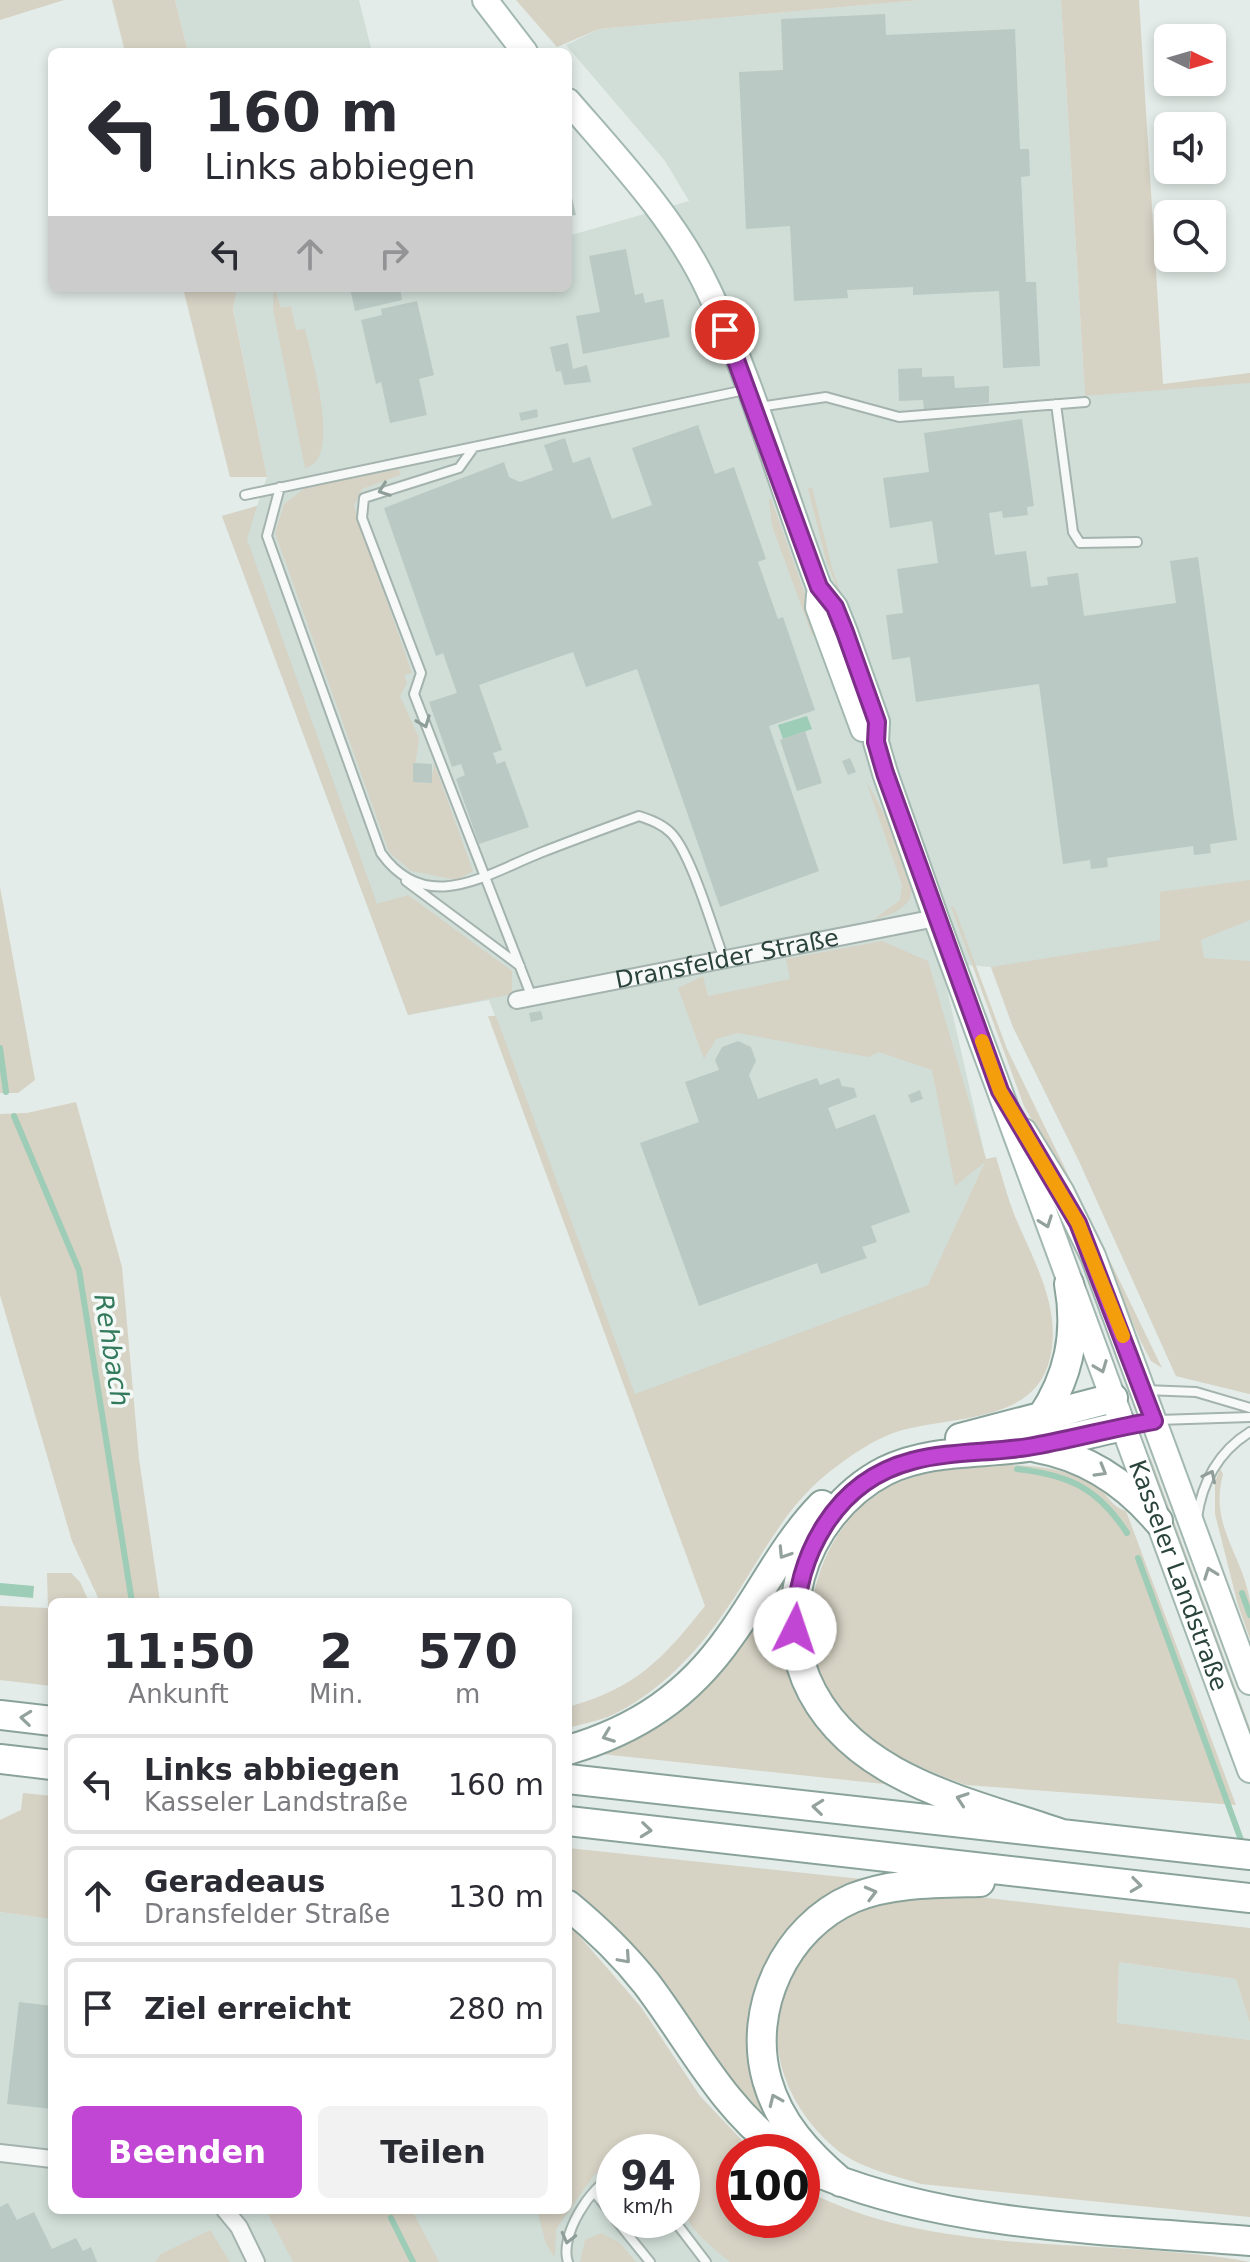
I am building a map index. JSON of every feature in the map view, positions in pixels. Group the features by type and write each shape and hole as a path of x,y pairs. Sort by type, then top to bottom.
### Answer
{"highway":[{"path":"1041,1418 1059,1388 1070,1354 1073,1319 1069,1284"},
{"path":"572,1748 647,1718 683,1690 731,1635 801,1527 857,1473 910,1447 1041,1418 1113,1398"},
{"path":"1062,1834 937,1790 863,1752 834,1725 816,1699 803,1670 795,1629 798,1586 810,1549 833,1513 865,1484 913,1461 1029,1447 1123,1426"},
{"path":"1029,1447 1071,1457 1110,1477 1158,1521"},
{"path":"0,1715 48,1721"},
{"path":"0,1759 48,1765"},
{"path":"572,1779 1250,1855"},
{"path":"572,1821 1250,1898"},
{"path":"841,2182 800,2143 767,2080 762,2055 765,2006 782,1961 794,1944 830,1910 881,1890 927,1884 1070,1878"},
{"path":"572,1909 609,1941 646,1983 730,2103 761,2134"},
{"path":"820,2172 889,2199 936,2209 1099,2229 1250,2241"}],"main road":[{"path":"485,0 522,48"},
{"path":"572,106 636,180 679,238 709,290 819,587 835,607 845,632 877,722 876,742 1000,1091"},
{"name":"Kasseler Landstraße","path":"1000,1091 1250,1770"},
{"name":"Kasseler Landstraße","path":"1000,1091 1078,1223 1250,1682"},
{"path":"1113,1398 1143,1391"},
{"name":"Kasseler Landstraße","path":"1123,1426 1154,1421"}],"street":[{"name":"Dransfelder Straße","path":"524,998 936,918"},
{"path":"0,2153 48,2159"},
{"path":"228,2214 239,2227 256,2262"}],"lane":[{"path":"245,495 474,447 751,399 837,398 899,417 1085,402"},
{"path":"1056,404 1073,532 1080,543 1137,542"},
{"path":"474,447 459,468 364,498 362,518 421,673 414,694 520,967 524,998"},
{"path":"280,487 267,536 381,853 403,879 520,967"},
{"path":"403,879 456,886 487,878 539,854 639,816 655,821 673,834 685,854 724,959"},
{"path":"1143,1391 1196,1392 1250,1408"},
{"path":"1154,1421 1183,1417 1250,1417"},
{"path":"1196,1535 1200,1497 1207,1479 1230,1447 1250,1432"},
{"path":"568,2262 564,2250 567,2233 595,2193"},
{"path":"631,2238 650,2262"},
{"path":"688,2238 706,2262"}],"shaded area":[{"path":"0,0 64,0 0,20"},
{"path":"112,0 175,0 187,48 124,48"},
{"path":"175,0 359,0 371,48 187,48"},
{"path":"516,0 920,0 599,29 557,47"},
{"path":"920,0 1061,0 1085,396 1250,373 1250,1394 1176,1376 1079,1161 1013,1027 991,967 941,963 986,1160 928,1286 635,1395 489,1000 408,1015 222,516 257,506 267,477 233,308 236,292 572,292 572,235 689,201 665,161 572,52 572,48 566,45 599,29"},
{"path":"1061,0 1139,0 1163,384 1250,373 1250,383 1085,396"},
{"path":"184,292 236,292 233,309 267,477 230,477"},
{"path":"275,292 281,308 291,306 296,330 305,329 318,383 322,406 322,447 316,461 305,468 273,309"},
{"path":"399,469 400,475 362,489 354,506 412,673 404,675 407,683 400,696 419,738 413,782 431,783 434,763 473,871 457,880 411,871 389,852 275,533 284,504 305,488"},
{"path":"812,487 832,568 851,623 826,560 808,489"},
{"path":"769,499 820,636 812,635 772,526"},
{"path":"257,506 247,539 377,904 408,895 512,971 512,994 408,1015 222,516"},
{"path":"807,716 812,729 783,739 778,725"},
{"path":"866,781 896,838 911,887 910,898 904,906 873,920 900,900 902,885"},
{"path":"1250,880 1250,920 1201,940 1204,958 1250,961 1250,1394 1176,1376 1079,1161 1013,1027 991,967 1160,940 1160,892"},
{"path":"0,887 35,1080 18,1093 0,1093"},
{"path":"951,907 954,907 1007,1049 1162,1368 1151,1361 1090,1224 1024,1106"},
{"path":"882,941 928,961 986,1159 996,1157 1014,1214 1044,1284 1052,1320 1050,1358 1041,1380 1027,1396 1008,1407 896,1432 863,1448 833,1469 799,1501 771,1538 721,1617 676,1670 649,1693 620,1711 572,1727 572,1706 612,1691 646,1670 705,1606 488,1016 496,1016 635,1394 928,1285 985,1162 955,1186 932,1070 879,1052 868,1057 738,1033 716,1039 704,1059 678,988 703,976 708,996 790,979 786,959"},
{"path":"76,1102 122,1267 139,1459 159,1598 98,1598 72,1541 0,1295 0,1114 27,1113"},
{"path":"1151,1459 1250,1728 1250,1740 1146,1460"},
{"path":"980,1464 1038,1467 1080,1477 1126,1511 1236,1805 966,1785 913,1764 879,1745 837,1707 822,1681 813,1652 811,1621 815,1591 824,1561 838,1534 858,1511 881,1492 904,1480"},
{"path":"1220,1469 1223,1474 1220,1509 1250,1601 1250,1639 1215,1514 1215,1482"},
{"path":"801,1538 788,1650 903,1786 583,1752 639,1732"},
{"path":"47,1573 71,1573 80,1582 87,1598 48,1598 48,1608"},
{"path":"0,1583 34,1586 33,1598 0,1595"},
{"path":"0,1606 48,1608 48,1686 0,1680"},
{"path":"23,1793 48,1796 48,1918 0,1912 0,1820 21,1810"},
{"path":"572,1848 871,1880 758,1997 787,2134 775,2134 572,1904"},
{"path":"961,1895 1250,1928 1250,2024 1236,1979 1119,1962 1117,2023 1250,2040 1250,2217 921,2184 845,2156 814,2127 784,2076 778,2048 777,2020 783,1992 795,1965 830,1923 851,1911 897,1899"},
{"path":"0,1912 48,1918 48,2214 572,2214 572,1995 609,2134 596,2134 596,2238 700,2238 700,2207 716,2225 716,2238 747,2238 804,2262 0,2262"},
{"path":"572,1928 641,2007 700,2096 736,2134 716,2134 716,2238 820,2238 820,2196 853,2211 907,2226 963,2236 1196,2254 1250,2262 730,2262 700,2236 700,2134 596,2134 596,2174 572,2206"},
{"path":"1119,1962 1236,1979 1250,2024 1250,2040 1117,2024"},
{"path":"268,2214 414,2214 439,2262 293,2262"},
{"path":"538,2214 567,2214 556,2229 555,2258 546,2244"},
{"path":"210,2230 230,2262 155,2262 161,2254"},
{"path":"596,2235 596,2238 610,2238 620,2243 636,2262 580,2262 585,2240"}],"building":[{"path":"885,14 886,35 1015,29 1020,149 1029,149 1030,176 1021,177 1026,282 1036,282 1040,366 1003,368 999,291 913,295 913,287 847,290 848,298 794,301 790,226 746,229 739,72 783,70 781,19"},
{"path":"626,249 635,295 643,293 645,303 663,299 670,337 583,354 576,316 600,312 589,256"},
{"path":"351,292 401,292 402,300 355,311"},
{"path":"417,301 434,375 419,379 427,415 390,423 381,382 376,384 361,320 382,315 381,309"},
{"path":"568,343 573,369 587,365 591,382 564,385 561,371 556,372 550,347"},
{"path":"922,368 922,377 954,376 955,388 989,386 989,403 924,410 923,400 899,401 898,369"},
{"path":"537,409 538,417 521,421 519,413"},
{"path":"1022,419 1034,506 1027,507 1028,515 1003,518 1002,511 989,513 995,555 1026,551 1031,587 1048,585 1047,577 1078,573 1084,616 1176,603 1170,561 1198,557 1237,840 1210,844 1211,853 1194,855 1193,846 1107,858 1108,867 1091,869 1090,860 1063,864 1039,684 916,702 910,657 892,660 886,615 903,613 897,569 938,563 932,521 890,528 883,478 929,472 924,433"},
{"path":"698,425 715,474 734,467 766,559 758,562 778,619 783,617 815,710 769,726 819,871 720,907 637,669 586,687 573,652 479,685 502,750 493,753 497,764 505,761 529,827 479,844 456,779 465,775 461,764 452,767 429,702 457,693 443,653 436,656 384,508 504,462 509,477 520,482 553,470 544,445 565,438 573,463 590,457 612,519 652,505 632,448"},
{"path":"805,731 822,783 797,791 780,740"},
{"path":"850,758 856,772 848,775 842,761"},
{"path":"413,763 432,764 432,783 413,782"},
{"path":"541,1011 543,1019 531,1022 529,1013"},
{"path":"738,1041 751,1047 756,1061 749,1075 758,1099 817,1078 820,1085 839,1078 842,1086 854,1088 857,1097 828,1108 836,1129 875,1114 910,1212 871,1226 877,1242 862,1247 867,1258 821,1274 817,1263 699,1306 640,1143 699,1122 685,1082 719,1070 715,1060 722,1047"},
{"path":"920,1090 923,1099 911,1103 908,1095"},
{"path":"19,2002 48,2006 48,2109 7,2104"},
{"path":"8,2203 17,2220 34,2212 52,2249 76,2238 83,2251 91,2247 97,2262 0,2262 0,2207"}],"waterway":[{"name":"Rehbach","path":"0,1048 6,1092"},
{"name":"Rehbach","path":"14,1116 79,1270 131,1598"},
{"path":"1017,1469 1052,1475 1081,1486 1105,1505 1127,1533"},
{"path":"1138,1558 1244,1848"},
{"path":"1242,1593 1250,1615"},
{"name":"Rehbach","path":"391,2218 413,2262"}],"slow traffic":[{"path":"982,1041 1000,1091 1078,1223 1123,1336"}],"route":[{"path":"725,330 819,587 835,607 845,632 877,722 876,742 885,773 1000,1091 1078,1223 1154,1421 1029,1447 913,1461 883,1472 846,1499 820,1531 810,1549 798,1586 795,1629"}]}
